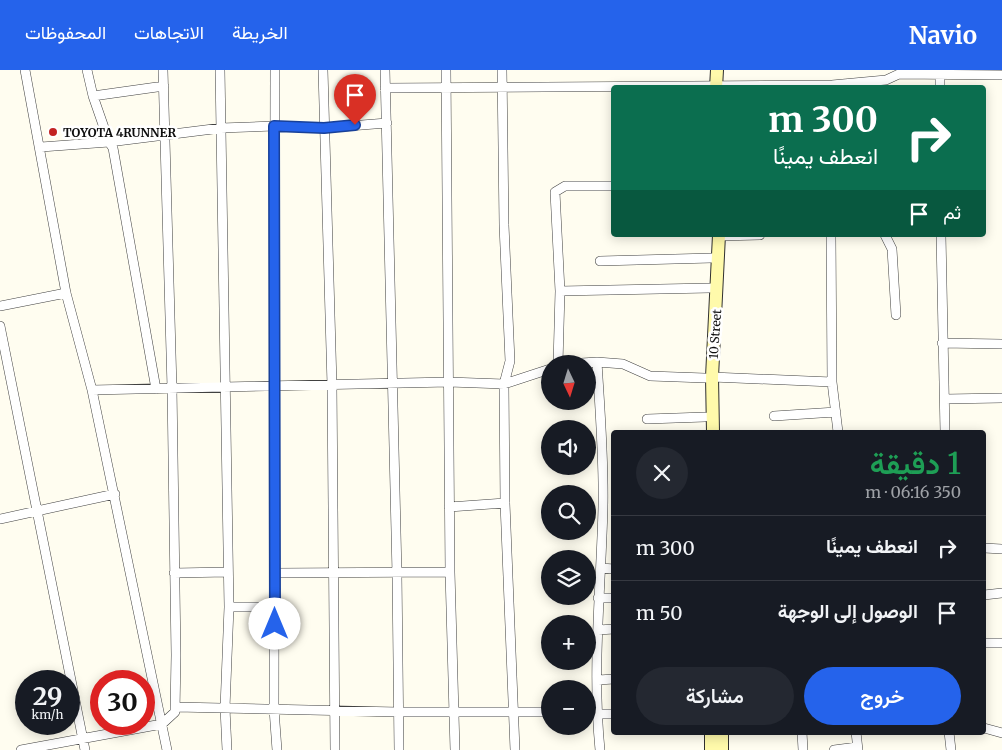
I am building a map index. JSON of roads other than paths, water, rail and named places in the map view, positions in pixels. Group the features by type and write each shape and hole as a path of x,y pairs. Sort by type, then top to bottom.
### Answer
{"main road":[{"path":"712,70 714,85"},
{"path":"714,85 717,70"},
{"name":"10 Street","path":"712,237 709,377 713,430"},
{"name":"10 Street","path":"706,430 705,417 719,237"},
{"path":"711,735 711,750"},
{"path":"722,735 722,750"}],"street":[{"path":"25,70 41,147 66,293 92,390 115,494 167,750"},
{"path":"87,70 92,96 113,148 156,389"},
{"path":"21,750 82,737 162,724 175,712 172,388 167,136 163,70"},
{"path":"220,70 229,607 225,708 227,750"},
{"path":"274,70 276,607 274,709 277,750"},
{"path":"323,70 332,385 333,711 335,750"},
{"path":"386,70 399,750"},
{"path":"446,70 449,507 455,750"},
{"path":"502,70 504,225 510,361 504,384 505,503 515,750"},
{"path":"940,72 940,85"},
{"path":"832,85 886,80 899,74 940,72 1002,75"},
{"path":"92,96 164,86"},
{"path":"385,88 611,87"},
{"path":"41,147 167,136 220,128 274,126 324,128 386,123"},
{"path":"558,355 560,291 554,192 565,186 611,186"},
{"path":"831,237 832,382 838,430"},
{"path":"886,237 892,249 896,315"},
{"path":"941,237 945,430"},
{"path":"600,261 712,258"},
{"path":"560,291 710,288"},
{"path":"0,306 66,293"},
{"path":"0,326 85,750"},
{"path":"942,343 1002,344"},
{"path":"596,691 598,680 598,598 603,504 597,362 623,364 650,376 832,382"},
{"path":"92,390 393,385 449,382 504,384 541,371"},
{"path":"945,399 1002,398"},
{"path":"774,416 836,412"},
{"path":"647,419 705,417"},
{"path":"0,518 115,494"},
{"path":"449,507 505,503"},
{"path":"986,548 1002,548"},
{"path":"601,568 611,569"},
{"path":"174,573 228,572"},
{"path":"275,573 397,574 450,572"},
{"path":"986,595 1002,593"},
{"path":"598,598 611,598"},
{"path":"229,607 276,607"},
{"path":"598,630 611,629"},
{"path":"986,643 1002,643"},
{"path":"598,680 611,679"},
{"path":"176,707 398,712 541,712"},
{"path":"596,714 611,714"},
{"path":"986,729 1002,733"},
{"path":"596,732 600,750"},
{"path":"802,735 803,750"},
{"path":"834,750 858,748 856,735"},
{"path":"949,735 950,750"}],"place":[{"name":"TOYOTA 4RUNNER","path":"53,132"}]}
